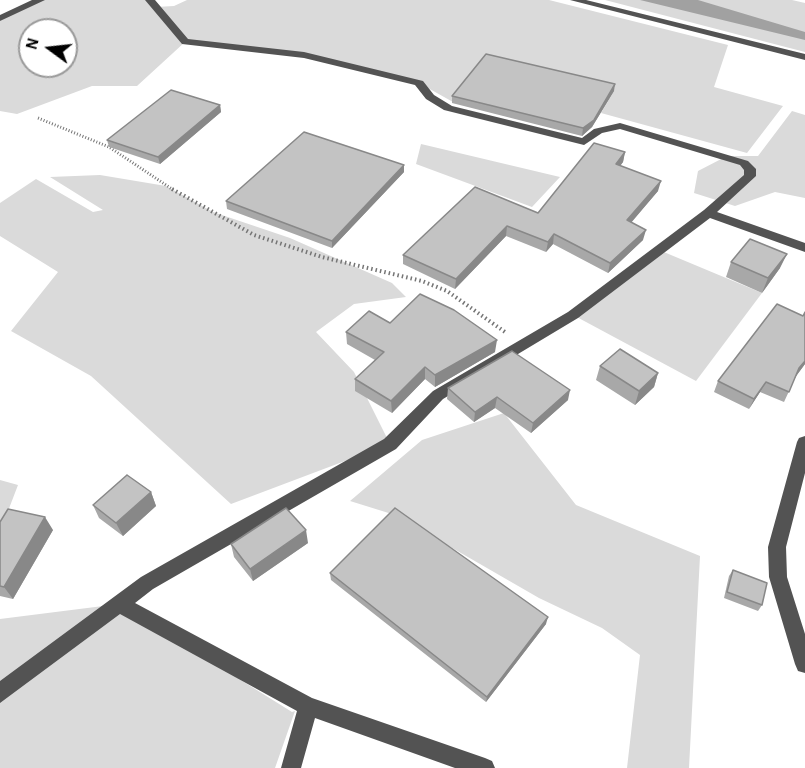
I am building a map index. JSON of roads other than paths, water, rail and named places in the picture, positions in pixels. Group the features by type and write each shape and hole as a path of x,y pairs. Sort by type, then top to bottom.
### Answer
{"street":[{"path":"0,18 40,0"},
{"path":"0,693 147,584 390,444 438,395 573,315 708,213 750,176 750,169 744,163 715,152 620,126 598,131 584,142 448,108 430,97 419,83 304,55 185,42 150,0"},
{"path":"575,0 805,57"},
{"path":"708,213 805,248"},
{"path":"805,442 777,547 778,577 805,664"},
{"path":"119,604 308,706 485,768"},
{"path":"291,768 308,706"}]}
